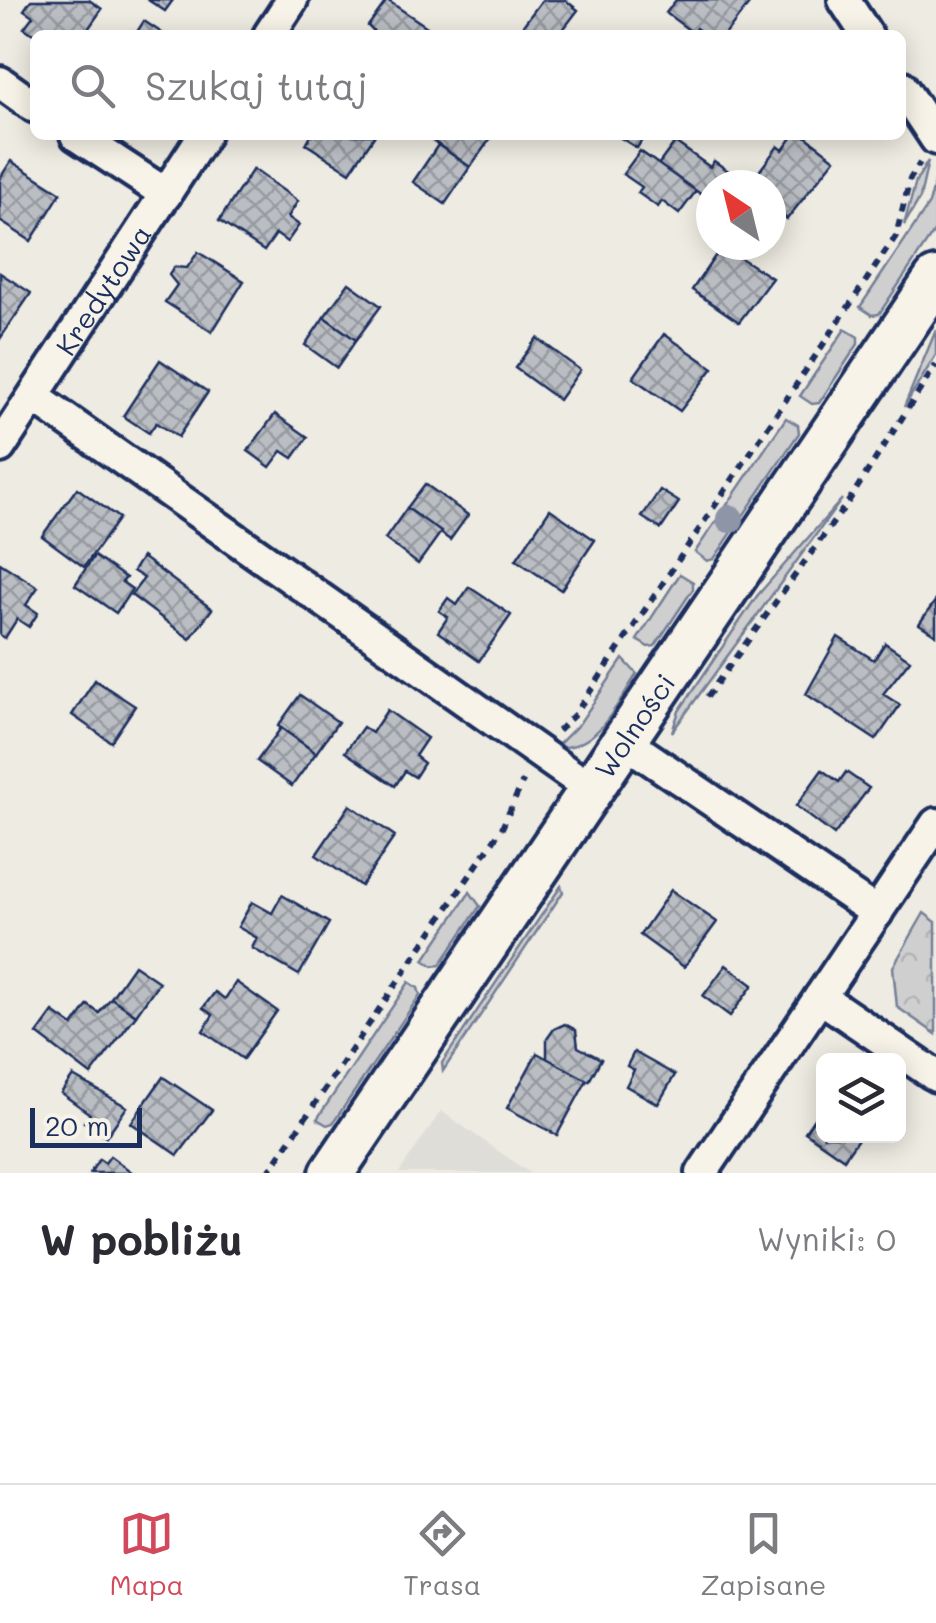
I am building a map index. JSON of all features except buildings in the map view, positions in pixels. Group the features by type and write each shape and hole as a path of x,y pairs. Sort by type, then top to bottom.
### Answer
{"main road":[{"name":"Wolności","path":"332,1173 936,279"}],"street":[{"path":"272,30 292,0"},
{"path":"844,0 864,30"},
{"path":"0,82 30,103"},
{"path":"906,96 932,149"},
{"path":"84,140 166,194"},
{"name":"Kredytowa","path":"0,447 201,140"},
{"path":"34,397 591,789"},
{"path":"624,742 877,913"},
{"path":"702,1173 936,824"},
{"path":"820,997 936,1076"}],"path":[{"path":"268,1173 502,828 537,753 574,714 896,236 910,179 932,149"},
{"path":"705,699 848,502 936,364"}],"shaded area":[{"path":"441,1111 530,1173 399,1173"}],"green space":[{"path":"928,161 920,198 904,225 916,181"},
{"path":"935,181 935,230 879,314 872,315 860,307 929,204"},
{"path":"845,329 858,337 858,344 819,403 812,404 800,396"},
{"path":"936,330 936,355 904,407"},
{"path":"786,418 798,425 799,433 714,559 707,561 695,552"},
{"path":"842,499 672,732 679,711 757,596"},
{"path":"680,574 693,582 693,589 655,646 648,647 637,640"},
{"path":"623,659 637,674 605,723 584,741 556,747 579,724"},
{"path":"561,886 563,892 443,1071 442,1063"},
{"path":"470,892 480,906 440,965 433,966 424,960"},
{"path":"924,913 936,922 936,1034 897,1007 893,967"},
{"path":"409,982 420,995 333,1123 327,1125 317,1119"}]}
